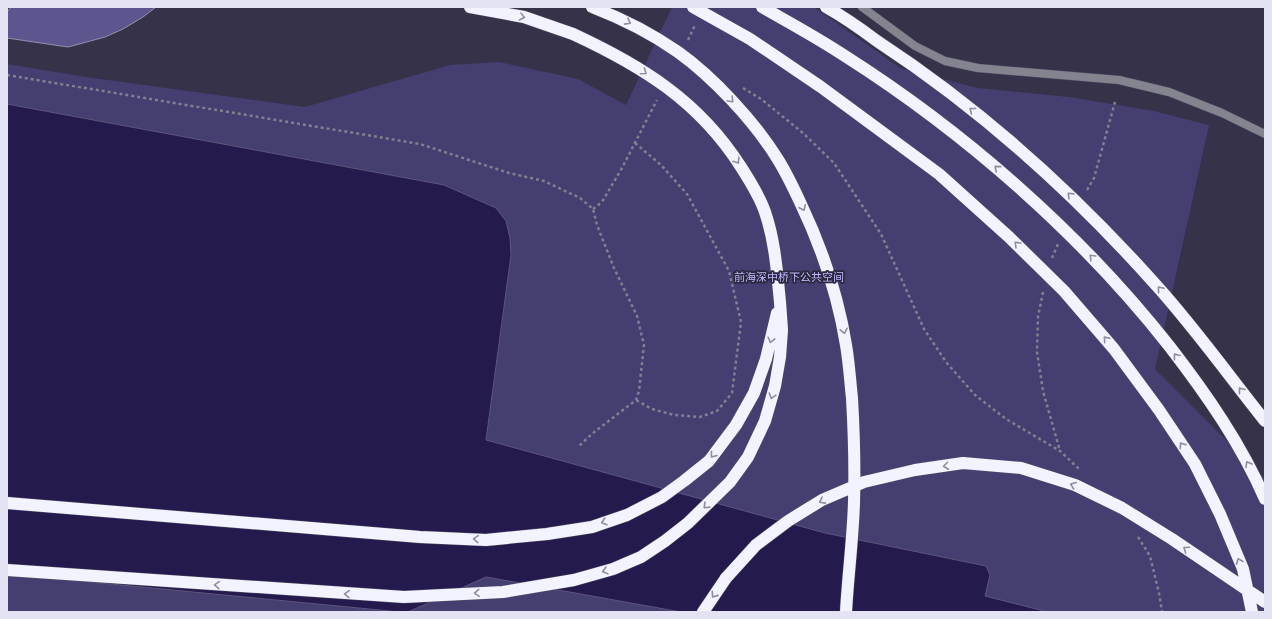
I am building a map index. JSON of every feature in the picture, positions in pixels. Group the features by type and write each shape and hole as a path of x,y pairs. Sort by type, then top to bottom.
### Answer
{"highway":[{"path":"7,570 404,598 503,592 574,580 613,569 641,557 665,541 688,522 730,482 748,456 765,421 775,386 780,357 782,330 775,253 765,212 749,180 730,150 705,120 673,92 637,67 605,49 573,34 524,17 470,7"},
{"path":"592,7 618,17 649,34 679,53 706,75 732,101 777,158 793,187 810,224 837,300 847,346 851,386 854,452 854,503 846,612"},
{"path":"693,7 750,39 815,82 939,174 1009,237 1064,291 1114,349 1159,410 1195,464 1220,514 1243,569 1252,612"},
{"path":"762,7 845,56 897,91 947,128 996,168 1089,255 1142,311 1186,368 1227,426 1255,476 1265,499"},
{"path":"826,7 917,67 1002,133 1055,182 1108,232 1157,286 1204,342 1265,421"},
{"path":"7,503 404,535 486,540 547,534 592,527 627,515 662,497 684,482 709,461 736,425 754,393 766,359 780,302"},
{"path":"703,612 726,578 756,545 788,521 822,500 864,482 915,470 963,464 1021,468 1075,485 1129,512 1172,539 1265,602"}],"street":[{"path":"862,7 915,46 945,61 978,68 1119,80 1169,92 1222,112 1265,134"}],"path":[{"path":"687,42 697,21"},
{"path":"7,75 420,144 509,173 544,181 580,198 593,209 597,225 614,268 637,316 644,346 640,391 636,400 593,433 579,446"},
{"path":"742,87 761,99 803,133 834,163 880,234 924,329 946,362 975,395 1006,419 1060,451 1081,471"},
{"path":"593,209 602,202 622,168 659,96"},
{"path":"635,144 662,165 687,194 729,271 741,322 732,392 717,411 700,416 674,415 652,409 636,400"},
{"path":"1136,533 1150,556 1162,612"}],"green space":[{"name":"前海深中桥下公共空间","path":"672,7 814,7 900,68 978,88 1069,97 1154,111 1209,125 1155,369 1265,479 1265,612 1048,612 985,596 990,575 986,566 825,533 486,440 511,255 496,208 444,185 7,104 7,64 86,77 305,107 450,65 499,62 578,79 626,105"},
{"path":"7,574 400,612 7,612"},
{"path":"486,577 681,612 408,612"}],"shaded area":[{"path":"7,104 444,185 496,208 506,221 510,238 511,255 486,440 825,533 986,566 990,575 985,596 1048,612 681,612 486,577 408,612 400,612 7,574"}],"building":[{"path":"11,7 156,7 123,29 105,37 68,47 7,38 7,12"}]}
